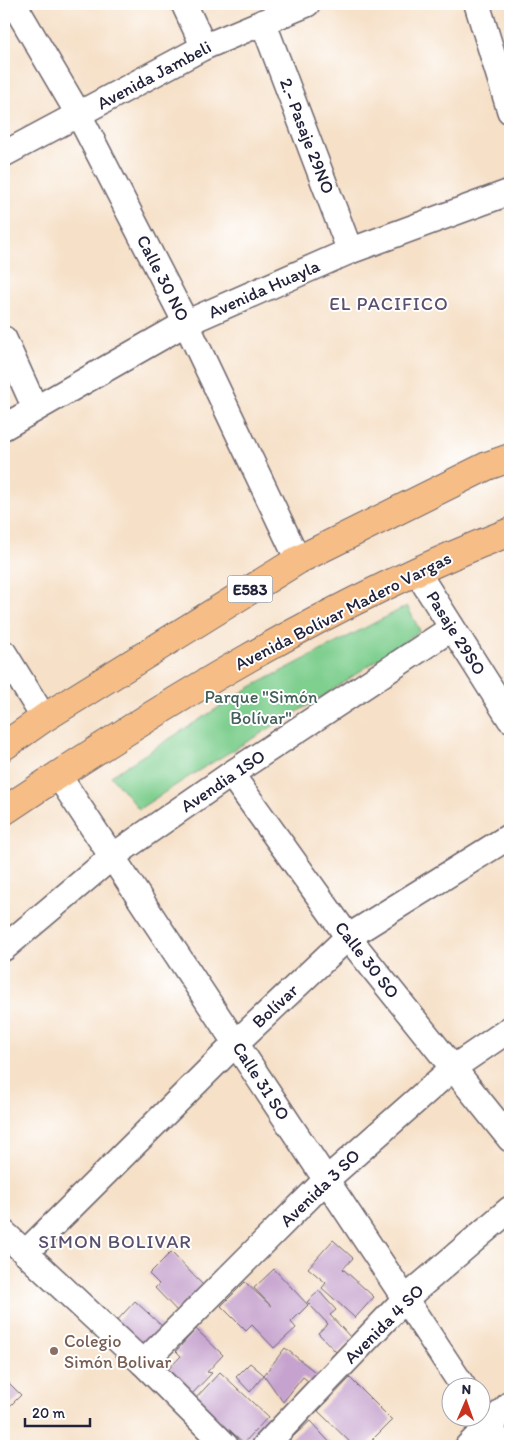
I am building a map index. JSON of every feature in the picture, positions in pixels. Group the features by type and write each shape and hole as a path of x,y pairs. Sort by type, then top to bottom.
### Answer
{"main road":[{"name":"E583","path":"4,746 44,718 298,560 487,466 510,458"},
{"name":"Avenida Bolívar Madero Vargas","path":"4,811 58,775 238,663 369,594 510,532"}],"street":[{"name":"Calle 30 NO","path":"14,4 79,115 186,323 298,560"},
{"path":"184,4 204,47"},
{"name":"Avenida Jambeli","path":"4,154 204,47 306,4"},
{"path":"477,4 510,111"},
{"name":"2.- Pasaje 29NO","path":"264,22 350,251"},
{"name":"Avenida Huayla","path":"4,427 186,323 350,251 510,192"},
{"path":"4,340 35,408"},
{"name":"Pasaje 29SO","path":"417,572 510,719"},
{"name":"Avendia 1SO","path":"4,948 113,856 231,774 452,628"},
{"path":"4,653 44,718"},
{"name":"Calle 30 SO","path":"231,774 348,937 510,1139"},
{"name":"Calle 31 SO","path":"58,775 325,1181 457,1378"},
{"name":"Bolívar","path":"25,1253 236,1043 348,937 510,836"},
{"name":"Avenida 3 SO","path":"143,1363 325,1181 453,1068 510,1029"},
{"name":"Avenida 4 SO","path":"265,1446 405,1299 510,1209"},
{"path":"4,1233 143,1363 226,1446"},
{"path":"492,1416 510,1404"},
{"path":"468,1446 480,1428"},
{"path":"490,1428 502,1446"}],"green space":[{"name":"Parque \"Simón Bolívar\"","path":"407,606 420,631 322,697 193,774 139,809 111,776 249,688"}],"building":[{"path":"333,1240 353,1258 343,1269 374,1297 355,1318 322,1288 326,1283 308,1268"},
{"path":"171,1252 205,1287 179,1313 155,1288 159,1284 149,1274"},
{"path":"274,1269 308,1305 291,1322 296,1328 274,1348 252,1325 246,1331 221,1306 245,1282 271,1306 254,1288"},
{"path":"319,1291 336,1310 330,1315 352,1339 337,1353 318,1333 328,1324 307,1302"},
{"path":"135,1301 162,1326 141,1350 113,1325"},
{"path":"196,1329 223,1355 207,1372 212,1373 190,1396 165,1373 181,1356 176,1351"},
{"path":"285,1348 319,1375 312,1384 303,1377 283,1402 264,1375"},
{"path":"250,1363 264,1375 250,1392 236,1377"},
{"path":"220,1372 268,1417 244,1443 195,1399"},
{"path":"4,1378 21,1395 4,1412"},
{"path":"350,1378 392,1420 366,1446 354,1446 318,1411"},
{"path":"310,1421 333,1446 283,1446"}],"place":[{"name":"Colegio Simón Bolivar","path":"54,1351"}],"district":[{"name":"EL PACIFICO","path":"389,303"},
{"name":"SIMON BOLIVAR","path":"115,1241"}]}
